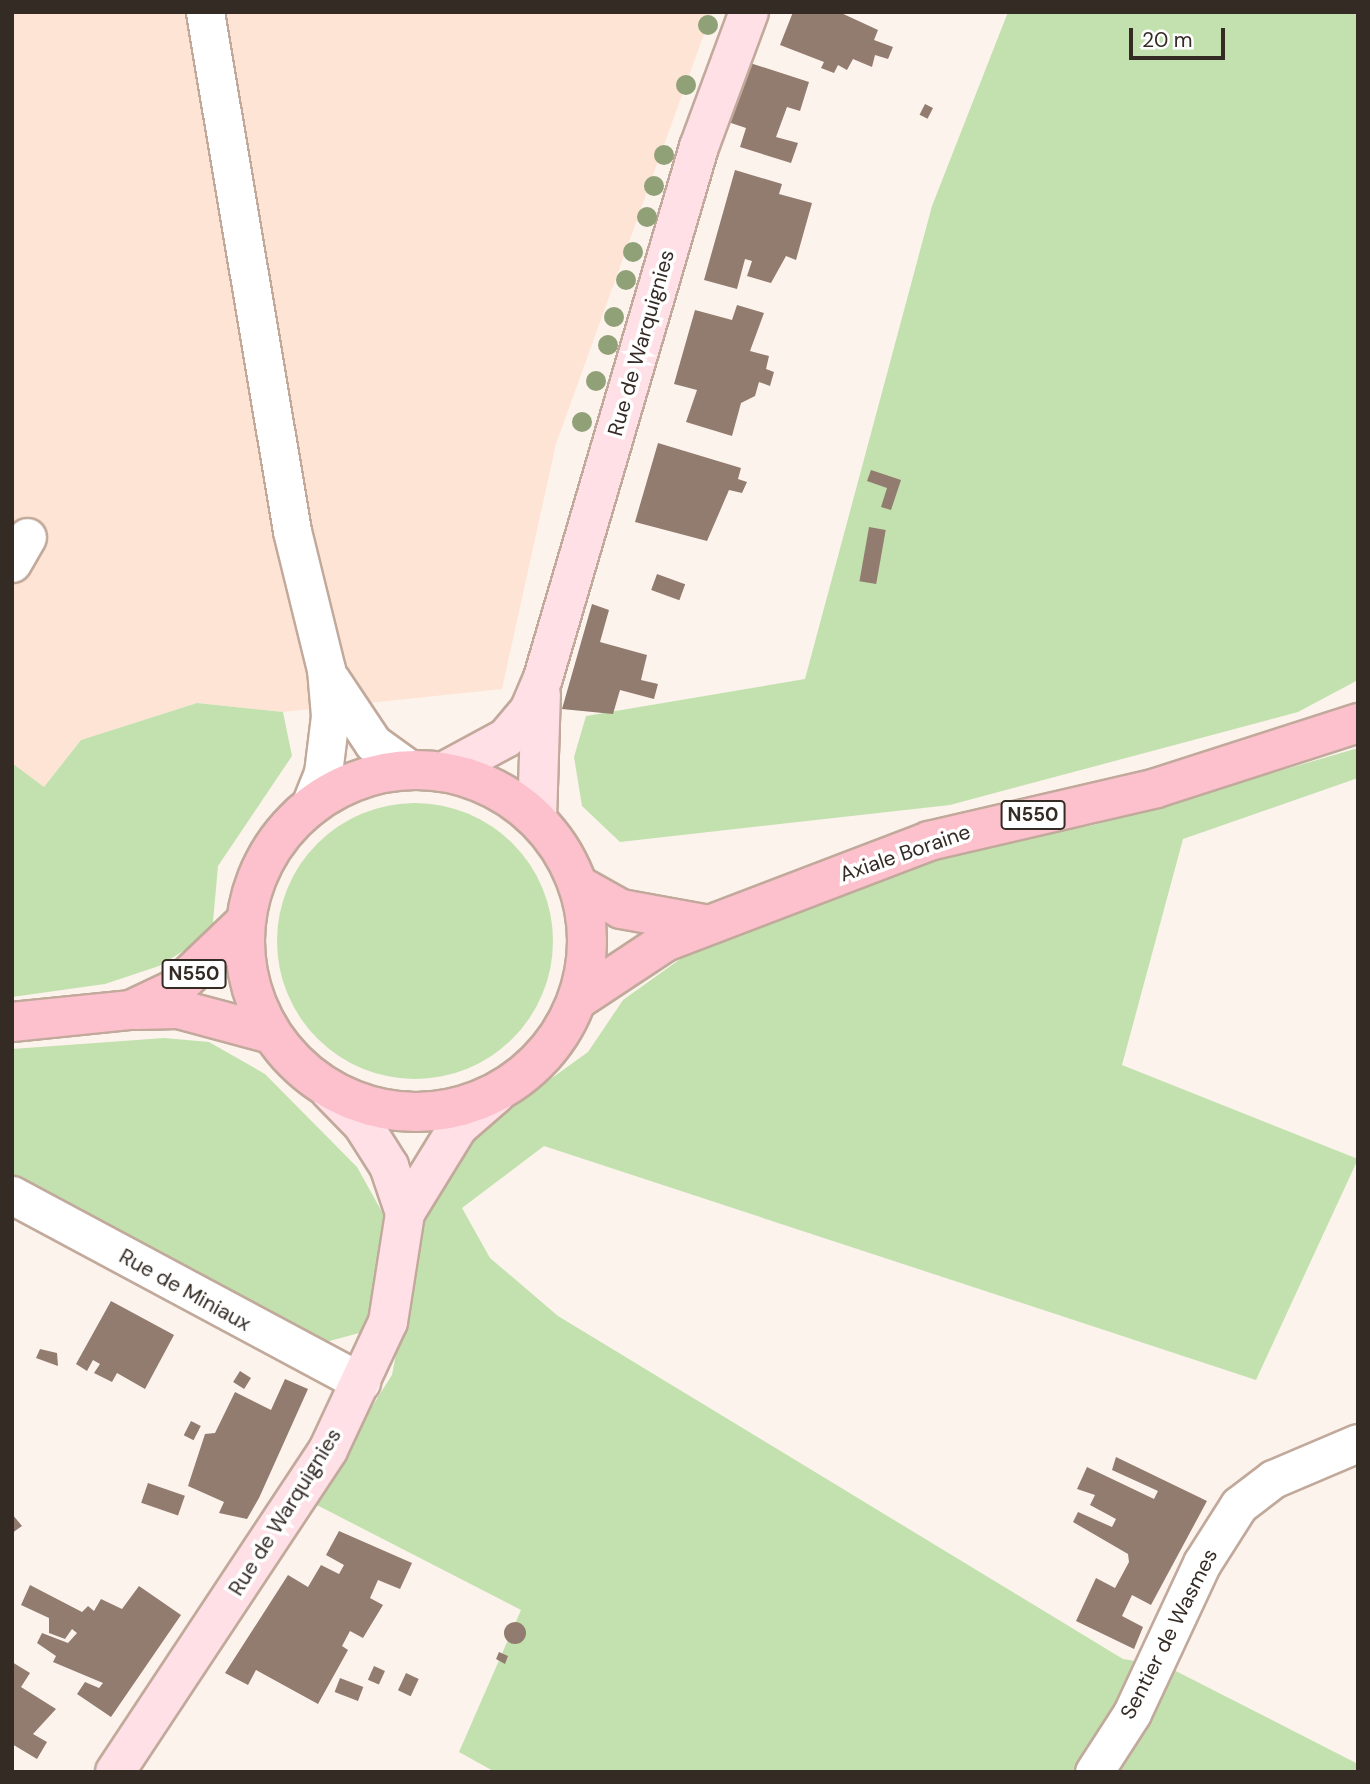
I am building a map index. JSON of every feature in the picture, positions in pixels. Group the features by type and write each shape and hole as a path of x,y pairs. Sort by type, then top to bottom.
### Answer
{"main road":[{"name":"Axiale Boraine","path":"580,886 621,909 666,922 713,924 929,841 1156,788 1358,723"},
{"name":"Axiale Boraine","path":"426,771 494,788 537,819 580,886 588,937 579,999 558,1039 531,1070 496,1094 440,1112 383,1110 329,1090 271,1034 248,980 245,922 266,858 309,807 356,780 426,771"},
{"name":"Axiale Boraine","path":"12,1022 131,1010 175,989 245,922"},
{"path":"579,999 619,967 713,924"},
{"path":"131,1010 178,1009 271,1034"}],"street":[{"path":"205,12 292,531 326,669 330,716 323,773 309,807"},
{"name":"Rue de Warquignies","path":"543,678 699,147 749,12"},
{"path":"326,669 352,718 426,771 506,738 529,711 543,678"},
{"path":"537,819 543,678"},
{"path":"329,1090 363,1125 389,1166 405,1213"},
{"name":"Rue de Warquignies","path":"115,1772 328,1450 388,1322 405,1213 458,1128 496,1094"},
{"name":"Rue de Miniaux","path":"12,1195 361,1382"},
{"name":"Sentier de Wasmes","path":"1094,1772 1132,1713 1202,1563 1239,1505 1273,1479 1358,1443"}],"shaded area":[{"path":"12,12 712,12 556,444 502,689 283,712 197,703 81,740 44,787 12,763"}],"green space":[{"path":"1008,12 1358,12 1358,680 1298,712 950,805 620,842 582,806 574,757 586,716 805,679 932,206"},
{"path":"197,703 283,712 292,756 218,866 212,933 159,966 105,984 12,997 12,763 44,787 81,740"},
{"path":"1358,748 1358,778 1183,839 1122,1065 1358,1159 1256,1380 544,1146 462,1208 490,1258 558,1316 1123,1659 1166,1666 1358,1764 1358,1772 495,1772 459,1752 521,1610 311,1502 392,1375 427,1194 474,1134 588,1052 623,1000 683,957 974,846 1094,825"},
{"path":"415,803 442,805 468,813 492,826 513,843 530,864 543,888 551,914 551,968 543,994 530,1018 513,1039 492,1056 468,1069 442,1077 415,1079 388,1077 362,1069 338,1056 317,1039 300,1018 287,994 279,968 277,941 279,914 287,888 300,864 317,843 338,826 362,813 388,805"},
{"path":"164,1038 209,1042 265,1074 357,1167 391,1228 363,1332 322,1343 12,1174 12,1049"}],"building":[{"path":"793,12 839,12 878,30 874,40 893,47 888,59 875,55 872,67 853,59 847,70 838,65 834,73 821,68 824,62 780,45"},
{"path":"750,63 809,82 800,111 787,107 776,137 798,143 791,163 740,147 746,128 728,122"},
{"path":"925,104 933,108 928,119 920,115"},
{"path":"735,170 782,184 779,194 812,203 796,260 786,256 771,283 747,276 752,261 745,259 737,289 704,280"},
{"path":"737,305 764,313 750,351 769,356 766,369 774,372 770,386 759,382 755,396 741,403 732,436 686,422 697,390 674,384 695,310 732,320"},
{"path":"658,443 741,468 738,479 747,482 742,493 729,490 707,541 635,522"},
{"path":"871,470 901,480 891,510 881,507 887,488 867,481"},
{"path":"869,527 886,530 876,584 859,581"},
{"path":"657,574 685,584 679,600 651,590"},
{"path":"592,604 609,610 600,642 647,655 641,680 658,684 654,699 620,690 613,714 562,709"},
{"path":"111,1301 174,1335 145,1389 117,1373 112,1382 94,1373 100,1364 93,1360 87,1371 76,1364"},
{"path":"40,1349 57,1353 58,1366 36,1358"},
{"path":"240,1371 251,1378 244,1389 233,1382"},
{"path":"285,1379 308,1389 259,1498 247,1519 219,1513 224,1502 188,1486 205,1434 215,1433 235,1392 271,1410"},
{"path":"191,1421 201,1426 194,1440 184,1435"},
{"path":"1116,1457 1207,1501 1151,1605 1132,1595 1122,1616 1143,1627 1134,1649 1076,1621 1096,1578 1115,1588 1129,1562 1128,1554 1073,1522 1078,1512 1112,1527 1116,1519 1090,1505 1095,1495 1077,1489 1087,1467 1154,1499 1158,1491 1112,1470"},
{"path":"148,1483 185,1496 178,1516 141,1503"},
{"path":"12,1514 22,1526 12,1533"},
{"path":"339,1531 412,1563 400,1589 378,1580 370,1598 383,1605 363,1638 350,1631 342,1646 348,1650 318,1704 256,1670 248,1685 225,1673 288,1575 308,1587 321,1565 339,1574 344,1565 326,1555"},
{"path":"30,1585 82,1612 88,1606 94,1611 101,1599 122,1609 139,1586 181,1615 111,1717 77,1694 85,1682 99,1688 103,1683 53,1662 56,1656 37,1643 42,1633 68,1643 77,1633 72,1629 65,1639 49,1633 49,1618 21,1605"},
{"path":"515,1622 523,1625 526,1633 523,1641 515,1644 507,1641 504,1633 507,1625"},
{"path":"499,1652 508,1656 505,1664 496,1659"},
{"path":"12,1662 30,1673 21,1687 56,1709 33,1734 47,1742 37,1759 12,1744"},
{"path":"374,1666 385,1671 379,1685 368,1680"},
{"path":"406,1673 419,1679 411,1696 398,1690"},
{"path":"340,1678 363,1687 358,1701 335,1692"}]}
